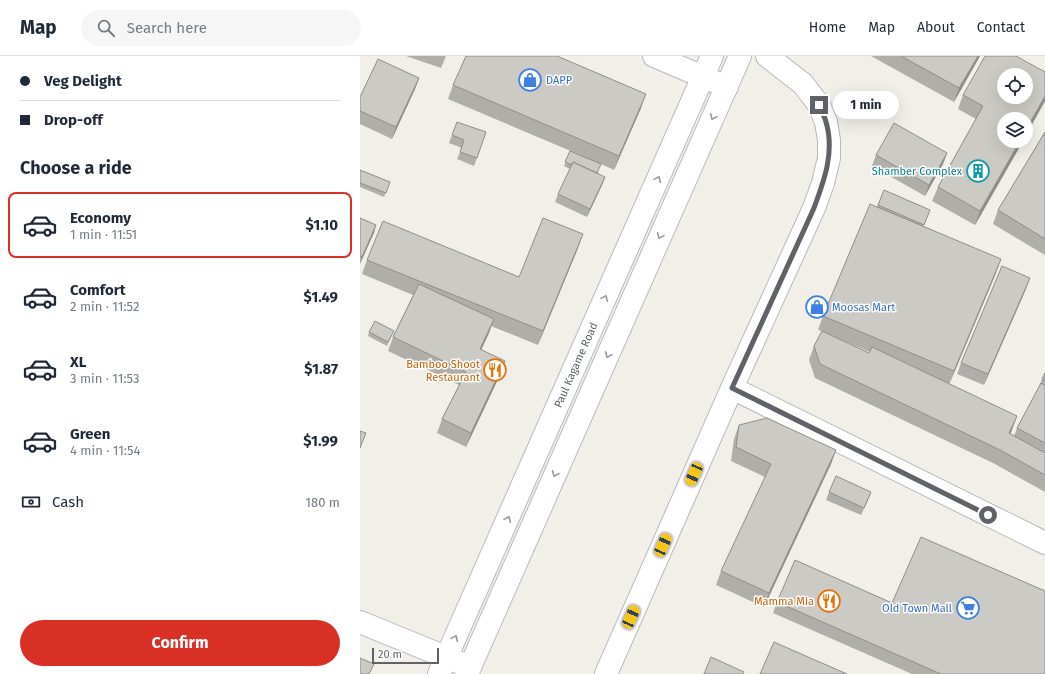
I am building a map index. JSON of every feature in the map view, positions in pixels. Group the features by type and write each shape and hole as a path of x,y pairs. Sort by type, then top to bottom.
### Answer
{"main road":[{"path":"654,56 727,87"},
{"name":"Paul Kagame Road","path":"443,666 712,56"},
{"path":"360,622 443,666 468,671 740,56"},
{"path":"606,674 732,388 814,208 823,183 829,158 829,140 826,122 819,105 803,84 767,56"},
{"path":"732,388 1045,543"}],"building":[{"path":"466,56 557,56 646,94 619,156 453,85"},
{"path":"901,56 978,56 959,88"},
{"name":"Shamber Complex","path":"985,56 1016,56 1045,72 1045,96 1033,117 1033,112 997,112 997,148 1016,148 980,211 938,187 983,106 963,95"},
{"path":"378,59 419,78 396,127 360,111 360,97"},
{"path":"457,122 486,132 477,158 460,152 464,140 452,135"},
{"path":"894,123 947,153 929,185 876,155"},
{"path":"1045,132 1045,239 998,210"},
{"path":"570,151 601,164 597,173 573,162 572,165 565,162"},
{"path":"573,162 605,177 590,209 558,194"},
{"path":"360,170 390,182 386,193 360,183"},
{"path":"884,190 930,210 924,225 878,205"},
{"path":"870,204 1001,259 954,371 823,316"},
{"path":"360,218 376,225 362,257 360,256"},
{"path":"543,218 583,234 543,331 367,260 383,221 519,277"},
{"path":"1002,266 1030,278 988,374 961,363"},
{"path":"419,284 494,319 480,349 505,361 471,433 442,419 466,372 393,337"},
{"path":"375,321 394,331 388,342 369,332"},
{"path":"822,331 869,353 872,347 1017,416 1009,433 1045,453 1045,475 1000,450 820,364 814,346"},
{"path":"1045,373 1045,380 1042,379"},
{"path":"1041,383 1045,385 1045,443 1017,428"},
{"path":"767,418 836,450 769,593 721,571 771,464 736,447 739,425"},
{"path":"360,431 366,433 360,448"},
{"path":"836,476 871,492 864,508 829,492"},
{"name":"Old Town Mall","path":"921,537 1045,591 1045,674 941,674 777,602 795,560 892,603"},
{"path":"774,642 847,674 760,674"},
{"path":"711,657 744,672 743,674 704,674"},
{"path":"360,658 374,664 369,674 360,674"}],"place":[{"name":"DAPP","path":"530,80"},
{"name":"Shamber Complex","path":"978,171"},
{"name":"Moosas Mart","path":"817,307"},
{"name":"Bamboo Shoot Restaurant","path":"495,370"},
{"name":"Mamma Mia","path":"829,601"},
{"name":"Old Town Mall","path":"968,608"}],"route":[{"path":"819,105 826,122 829,140 829,158 823,183 814,208 732,388 988,515"}]}
